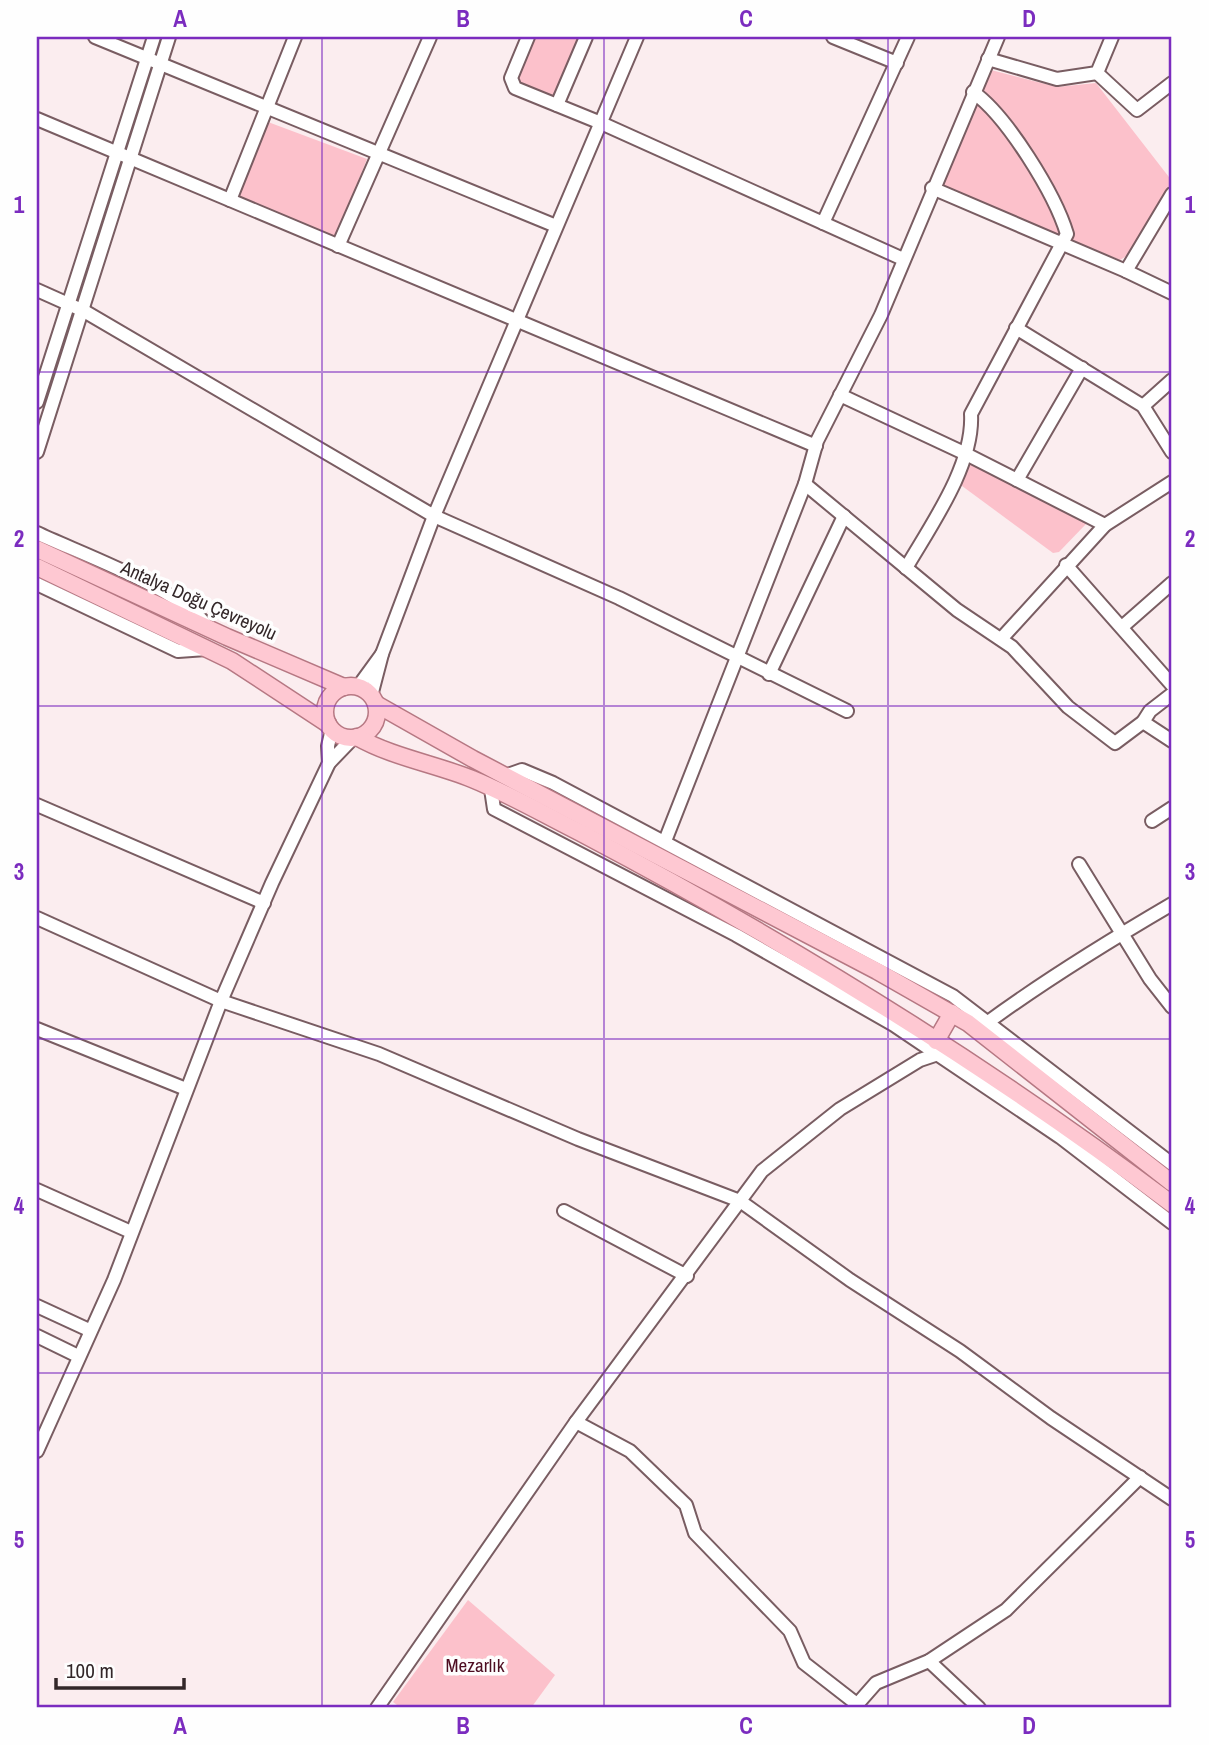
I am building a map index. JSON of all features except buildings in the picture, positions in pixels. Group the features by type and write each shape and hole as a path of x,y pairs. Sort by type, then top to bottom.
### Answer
{"main road":[{"name":"Antalya Doğu Çevreyolu","path":"37,549 207,628 362,693 505,776 984,1029 1172,1183"},
{"name":"Antalya Doğu Çevreyolu","path":"37,567 232,661 341,736 356,737 491,789 766,934 849,983 941,1049 968,1062 1063,1122 1172,1204"},
{"path":"330,727 327,702 362,693 371,728 356,737"},
{"path":"941,1049 952,1013"},
{"path":"968,1062 984,1029"}],"street":[{"path":"95,37 556,226"},
{"path":"37,401 154,37"},
{"path":"37,452 133,159 169,37"},
{"path":"230,200 295,37"},
{"path":"338,246 430,37"},
{"path":"528,37 511,84 903,259"},
{"path":"556,105 586,37"},
{"path":"362,693 382,654 515,320 638,37"},
{"path":"833,37 897,63"},
{"path":"823,223 908,37"},
{"path":"665,841 805,484 816,446 881,314 998,37"},
{"path":"1097,72 1112,37"},
{"path":"988,59 1057,79 1097,72"},
{"path":"1097,72 1137,110 1172,83"},
{"path":"906,568 953,486 972,429 971,414 1067,234 1060,213 991,104 973,92"},
{"path":"37,118 816,446"},
{"path":"932,188 1172,293"},
{"path":"1126,271 1172,194"},
{"path":"37,290 84,311 435,516 619,598 847,711"},
{"path":"1016,328 1143,406 1172,452"},
{"path":"1017,480 1082,368"},
{"path":"1143,406 1172,380"},
{"path":"840,396 964,453 1105,525"},
{"path":"1001,639 1105,525 1172,482"},
{"path":"805,484 957,610 1012,647 1068,707 1115,743 1143,722 1150,710 1172,694"},
{"path":"769,674 844,516"},
{"path":"37,533 174,596 195,610 207,628"},
{"path":"1066,565 1172,685"},
{"path":"1122,627 1172,583"},
{"path":"37,584 178,651 207,649"},
{"path":"1143,722 1172,741"},
{"path":"329,764 330,727"},
{"path":"37,1451 89,1330 114,1280 221,1001 264,903 329,764 356,737"},
{"path":"505,776 522,770 665,841 953,996 984,1029 1172,1164"},
{"path":"37,805 264,903"},
{"path":"1152,821 1172,808"},
{"path":"1079,864 1122,933 1169,998"},
{"path":"984,1029 1019,998 1172,904"},
{"path":"37,918 221,1001 379,1054 578,1139 740,1201 850,1280 960,1351 1051,1418 1172,1499"},
{"path":"37,1029 187,1090"},
{"path":"394,1708 381,1704 576,1422 687,1276 762,1171 840,1109 941,1049 1172,1223"},
{"path":"37,1190 131,1232"},
{"path":"564,1211 687,1276"},
{"path":"37,1306 89,1330"},
{"path":"37,1336 78,1356"},
{"path":"576,1422 630,1451 686,1505 695,1533 790,1630 804,1663 856,1707 876,1683 929,1661 1006,1610 1140,1477"},
{"path":"929,1661 979,1708"}],"green space":[{"path":"533,37 581,37 554,99 513,82"},
{"path":"991,70 1057,87 1096,83 1172,181 1133,252 1120,260 942,186"},
{"path":"268,122 367,159 335,239 237,198"},
{"path":"968,460 1086,520 1086,524 1059,552 1053,553 958,483"},
{"name":"Mezarlık","path":"468,1600 555,1675 531,1708 401,1708 393,1702"}]}
